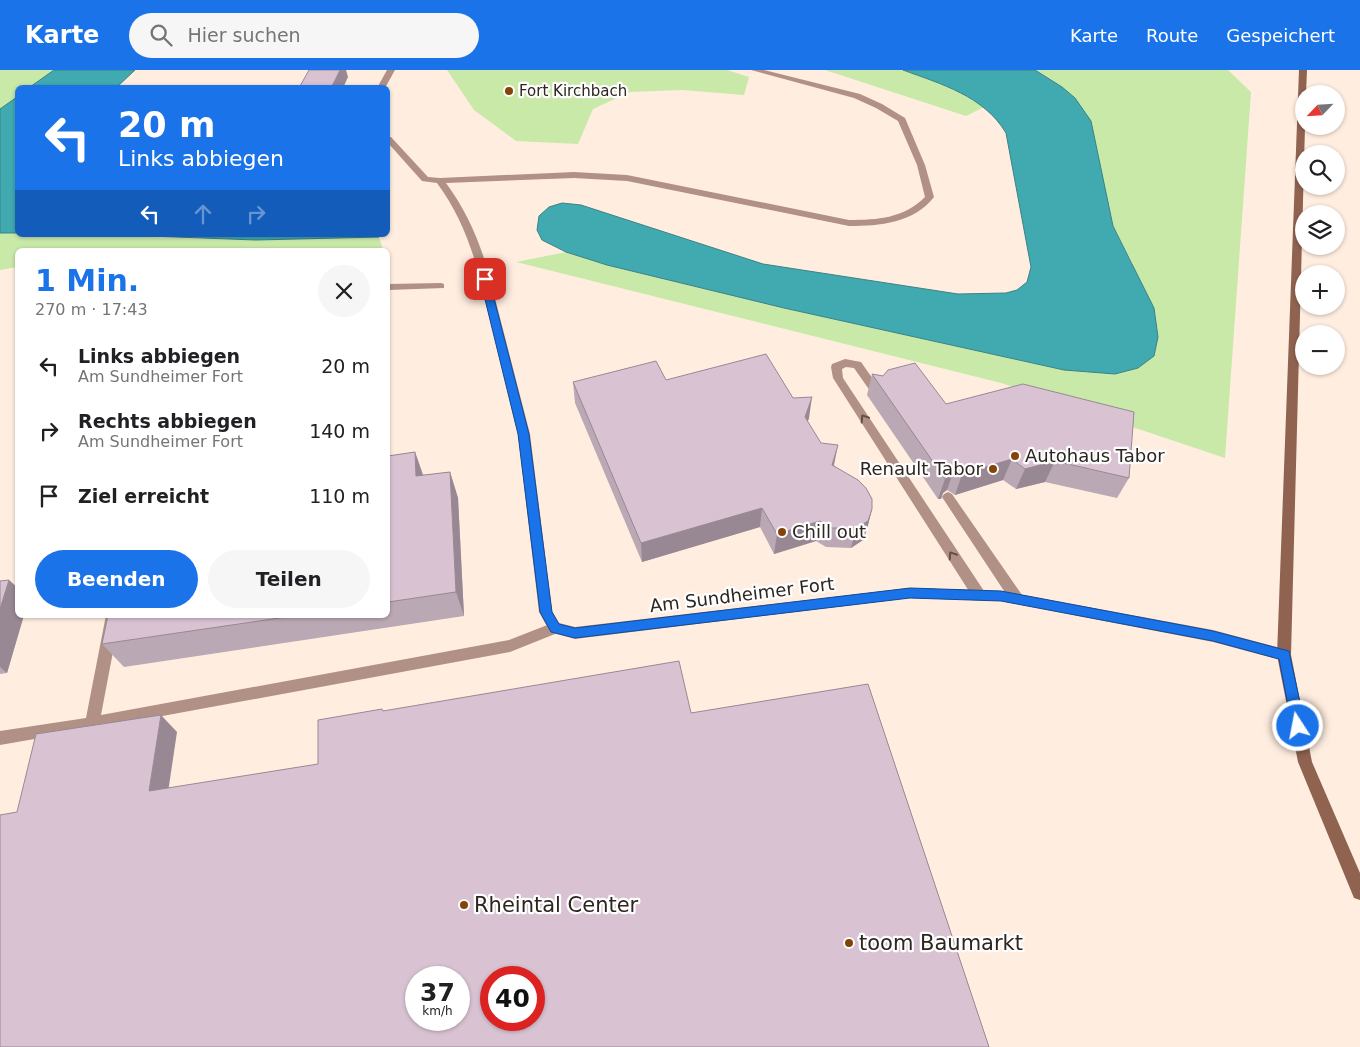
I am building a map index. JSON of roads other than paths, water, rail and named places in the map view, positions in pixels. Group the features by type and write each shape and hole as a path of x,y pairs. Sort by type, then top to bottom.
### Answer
{"street":[{"path":"383,85 391,70"},
{"path":"390,141 425,179 440,181 555,176 627,178 849,223 877,224 904,217 922,207 930,197 918,157 902,120 879,106 857,96 755,70"},
{"path":"1303,70 1284,655 1305,762 1360,892"},
{"path":"0,738 92,723 510,646 555,628 546,612 524,434 479,252 463,214 440,181"},
{"path":"390,287 441,286"},
{"path":"877,392 857,365 845,363 836,367 838,378 979,595"},
{"path":"948,497 1017,599"},
{"name":"Am Sundheimer Fort","path":"555,628 575,633 910,593 979,595 1017,599 1213,636 1284,655"},
{"path":"92,723 113,618"}],"water":[{"path":"54,70 135,70 119,85 33,85"},
{"path":"903,70 1035,70 1062,87 1075,98 1091,121 1113,226 1154,308 1158,337 1154,356 1138,368 1115,374 1064,370 784,308 607,265 566,252 542,240 537,230 539,216 549,207 562,203 581,205 763,264 958,294 1006,293 1017,290 1027,282 1031,267 1006,133 997,120 974,100 946,86"},
{"path":"15,98 15,233 0,233 0,109"},
{"path":"176,237 379,237 256,240"}],"place":[{"name":"Fort Kirchbach","path":"509,91"},
{"name":"Autohaus Tabor","path":"1015,456"},
{"name":"Renault Tabor","path":"993,469"},
{"name":"Chill out","path":"782,532"},
{"name":"Rheintal Center","path":"464,905"},
{"name":"toom Baumarkt","path":"849,943"}]}
